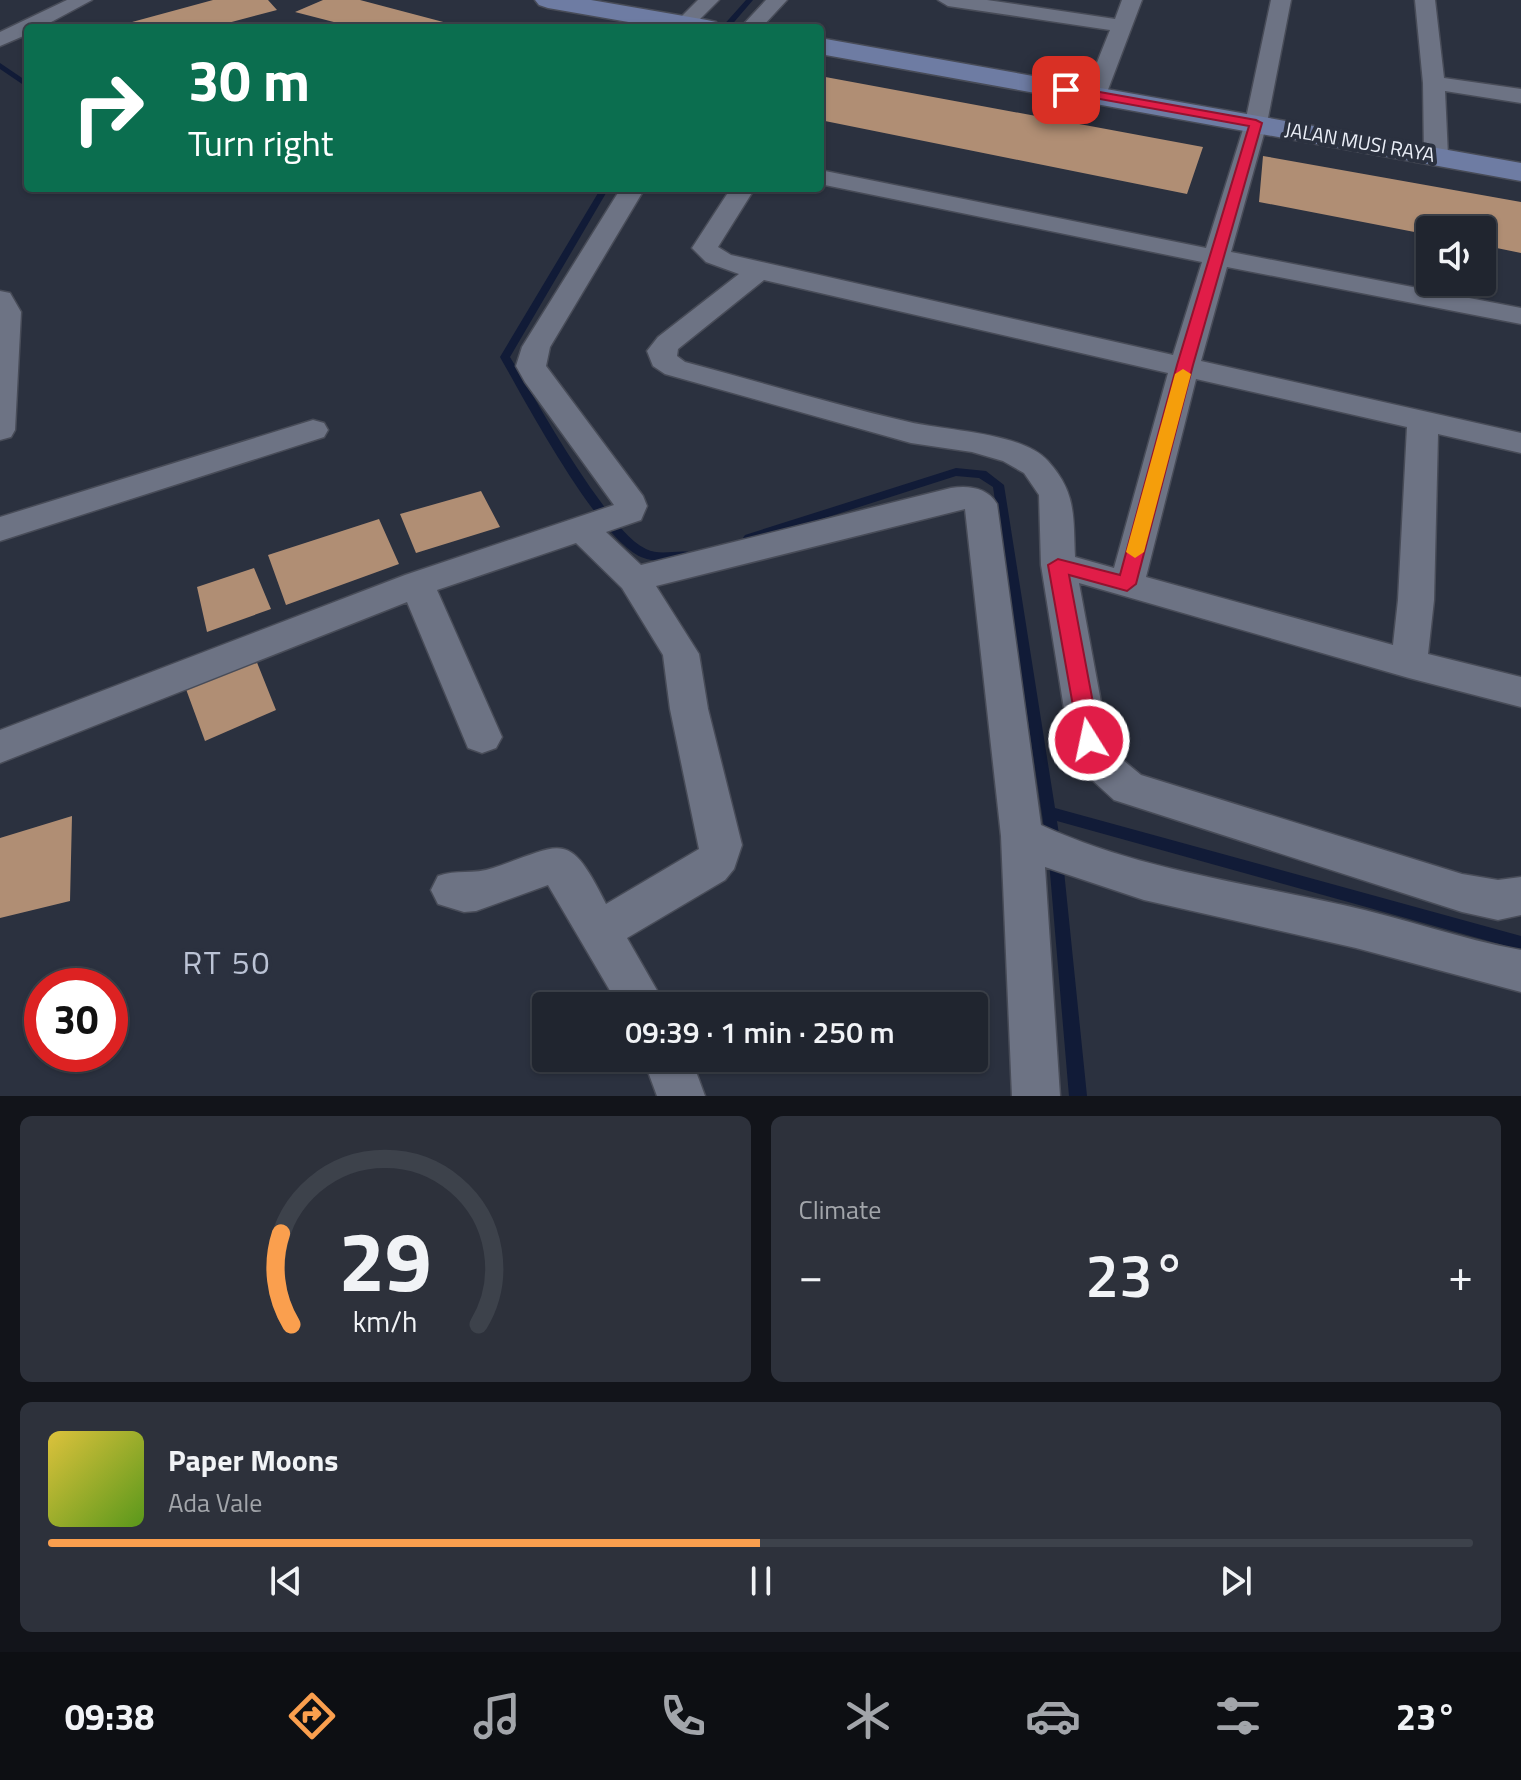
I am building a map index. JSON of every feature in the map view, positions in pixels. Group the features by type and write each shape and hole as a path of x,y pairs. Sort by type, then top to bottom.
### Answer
{"street":[{"path":"33,24 82,0"},
{"path":"548,0 684,24"},
{"path":"696,24 709,0"},
{"path":"754,24 777,0"},
{"path":"948,0 1054,8 1122,26"},
{"path":"1095,95 1132,0"},
{"path":"1127,584 1185,365 1256,123 1281,0"},
{"path":"1425,0 1434,83 1436,156"},
{"path":"0,40 24,28"},
{"name":"JALAN MUSI RAYA","path":"824,47 1521,172"},
{"path":"1434,83 1521,96"},
{"path":"824,178 1521,316"},
{"path":"0,747 417,584 629,512 631,506 627,496 535,376 531,366 536,347 631,192"},
{"path":"740,192 705,248 719,258 759,271 1521,443"},
{"path":"759,271 668,343 661,351 663,360 675,368 911,433 974,442 1014,454 1035,466 1055,494 1058,565 1089,740 1099,762 1120,782 1128,788 1462,893 1498,900 1521,896"},
{"path":"0,299 7,312 0,430"},
{"path":"1409,664 1416,600 1423,420"},
{"path":"0,529 313,430"},
{"path":"634,579 964,497 974,498 983,507 1030,840 1036,1096"},
{"path":"587,527 634,579 681,654 689,709 721,845 719,856 710,867 598,932"},
{"path":"1058,565 1409,664 1521,692"},
{"path":"417,584 482,737"},
{"path":"1030,840 1098,866 1158,884 1356,928 1521,971"},
{"path":"453,890 461,893 479,891 545,866 557,866 567,875 598,932 637,992"},
{"path":"672,1072 681,1096"}],"building":[{"path":"213,0 268,0 277,10 224,24 125,24"},
{"path":"323,0 360,0 451,24 342,24 295,12"},
{"path":"824,77 1203,147 1187,194 824,121"},
{"path":"1263,156 1521,202 1521,253 1496,248 1496,216 1416,216 1416,232 1259,202"},
{"path":"481,491 500,527 416,553 400,514"},
{"path":"379,519 399,564 286,605 268,555"},
{"path":"254,568 271,609 207,632 197,587"},
{"path":"254,655 276,710 205,741 183,681"},
{"path":"72,816 70,901 0,918 0,838"}],"waterway":[{"path":"729,24 750,0"},
{"path":"0,65 24,83"},
{"path":"603,192 505,357 590,495 628,543 653,556 685,555"},
{"path":"749,538 956,472 982,474 998,485 1056,861 1078,1096"},
{"path":"1049,813 1521,943"}],"slow traffic":[{"path":"1135,552 1183,374"}],"district":[{"name":"RT 50","path":"227,963"}],"route":[{"path":"1066,90 1256,123 1185,365 1127,584 1058,565 1089,740"}]}
